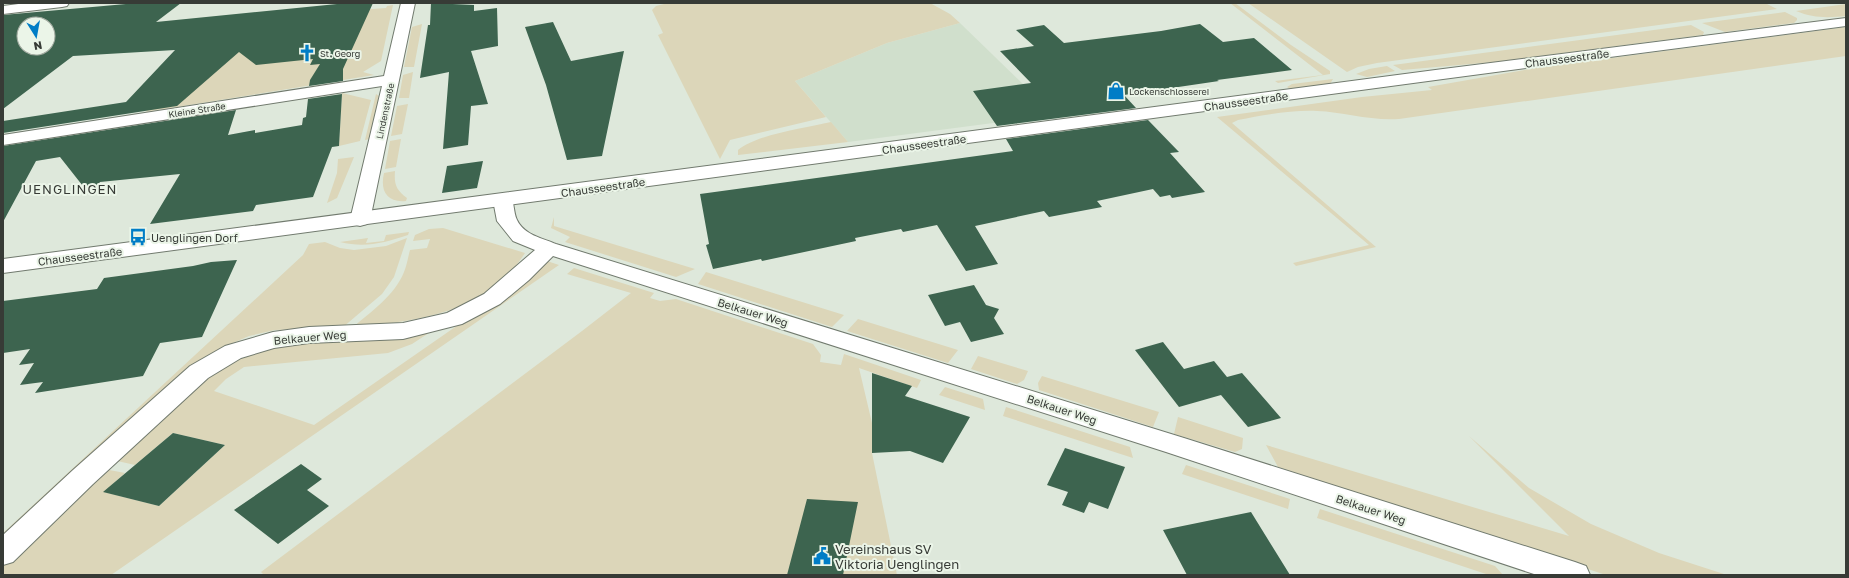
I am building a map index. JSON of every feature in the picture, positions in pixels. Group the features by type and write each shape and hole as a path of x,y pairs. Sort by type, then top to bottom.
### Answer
{"street":[{"path":"3,10 62,3"},
{"name":"Lindenstraße","path":"360,220 371,176 408,3"},
{"name":"Chausseestraße","path":"3,266 360,220 1443,74 1846,22"},
{"name":"Kleine Straße","path":"3,140 391,80"},
{"name":"Belkauer Weg","path":"503,200 507,221 520,237 549,248 1160,440 1574,575"},
{"name":"Belkauer Weg","path":"3,554 83,477 200,372 233,352 273,340 309,336 403,331 454,319 492,299 521,275 549,248"}],"shaded area":[{"path":"668,3 930,3 950,14 960,23 887,43 795,81 826,117 730,140 720,159 658,35 663,33 652,10 656,6"},
{"path":"1230,3 1235,3 1291,45 1330,71 1330,74 1278,83 1275,81 1323,75"},
{"path":"1248,3 1765,3 1777,9 1377,63 1358,67 1347,72"},
{"path":"1846,4 1846,16 1820,17 1796,11"},
{"path":"393,5 381,61 363,72 374,75 146,112 195,56 330,12 386,8 387,6"},
{"path":"1785,12 1797,18 1797,20 1794,23 1725,32 1702,23"},
{"path":"960,23 1023,84 1047,116 848,142 795,81 887,43"},
{"path":"422,24 414,67 404,67 412,27"},
{"path":"1691,25 1704,32 1703,35 1494,62 1402,70 1393,65"},
{"path":"1846,27 1846,56 1399,119 1378,119 1327,112 1297,111 1238,120 1232,123 1376,247 1296,266 1293,263 1369,245 1217,117 1362,97 1432,90 1428,87 1536,68"},
{"path":"1387,66 1395,71 1367,77 1356,74 1369,69"},
{"path":"413,72 409,98 399,98 403,75"},
{"path":"1333,79 1330,84 1290,89 1287,87 1292,84"},
{"path":"342,93 371,100 360,141 339,146"},
{"path":"376,94 379,96 370,139 365,140"},
{"path":"408,104 402,134 391,136 397,106"},
{"path":"831,122 848,142 738,155 738,150 757,140 782,132"},
{"path":"401,139 396,167 385,169 390,141"},
{"path":"354,157 337,198 327,203 337,173 338,159"},
{"path":"395,171 396,186 407,198 406,201 399,201 389,198 384,190 384,173"},
{"path":"554,217 554,226 695,269 676,277 565,242 570,237 551,228"},
{"path":"443,228 525,253 510,273 492,289 471,301 426,317 402,322 353,327 389,296 395,288 404,272 410,250 427,248 430,239 413,241 415,235 429,229"},
{"path":"409,232 408,235 374,244 358,245 340,242 368,238 366,243 384,241 386,235"},
{"path":"407,238 394,277 382,294 342,328 275,330 249,336 219,349 198,364 3,538 3,533 303,255 309,244 325,242 340,248 354,250 386,246"},
{"path":"547,261 559,265 111,575 3,575 3,563 104,469 125,473 104,492 159,506 225,445 173,433 135,465 113,460 212,370 269,345 435,329 412,344 388,353 244,367 226,379 214,391 314,425 471,316"},
{"path":"574,268 654,293 650,298 660,301 676,299 813,344 821,355 820,362 841,365 844,354 921,380 917,388 859,368 872,423 872,453 897,575 264,575 261,572 631,293 567,274"},
{"path":"706,272 844,315 832,327 698,284"},
{"path":"858,319 958,350 948,363 847,331"},
{"path":"978,356 1028,371 1024,380 1017,384 971,369"},
{"path":"1042,376 1159,412 1153,427 1039,390 1038,383"},
{"path":"945,387 983,399 985,410 939,395"},
{"path":"1006,407 1130,447 1133,458 1003,416"},
{"path":"1178,417 1243,438 1242,449 1235,452 1174,434"},
{"path":"1469,436 1529,488 1591,524 1659,553 1727,575 1606,575 1278,467 1266,445 1569,536"},
{"path":"1186,465 1290,499 1288,509 1182,474"},
{"path":"1320,509 1495,566 1503,575 1489,575 1317,518"}],"building":[{"path":"137,3 181,3 156,22 347,3 373,3 343,69 343,81 309,86 310,80 320,64 310,65 313,59 256,65 239,52 177,106 3,133 3,121 126,102 175,50 73,56 3,109 3,15"},
{"path":"431,3 474,5 474,11 497,8 498,46 471,51 488,104 471,106 468,145 443,149 449,72 420,78 428,25 430,25"},
{"path":"553,22 571,61 624,51 602,156 567,160 546,85 525,27"},
{"path":"1200,24 1223,42 1254,38 1292,70 1124,95 1136,108 997,126 973,91 1031,83 1000,51 1034,46 1016,30 1044,25 1064,43 1161,31"},
{"path":"342,94 339,146 332,147 313,197 256,205 253,211 150,224 180,174 100,182 90,195 60,157 36,161 3,222 3,146 236,110 228,135 255,130 255,133 302,125 303,118 306,117 308,99"},
{"path":"1148,120 1179,152 1170,153 1205,192 1172,198 1170,195 1160,197 1153,189 1097,201 1102,207 1049,217 1044,211 975,226 998,264 966,271 937,225 903,232 901,229 855,238 856,241 762,261 761,259 713,269 706,245 709,244 700,194 1013,151 1006,139"},
{"path":"483,161 477,188 442,193 447,166"},
{"path":"237,260 202,337 160,343 143,376 35,393 43,382 20,385 34,363 19,365 30,349 3,353 3,301 97,289 104,278 193,266 211,262"},
{"path":"974,285 986,305 999,309 994,318 1004,334 971,342 960,322 945,326 928,295"},
{"path":"1163,342 1184,369 1214,361 1227,377 1242,373 1281,418 1248,427 1221,395 1179,407 1135,350"},
{"path":"872,373 912,386 905,396 970,417 943,463 910,451 872,453"},
{"path":"173,433 225,445 159,506 103,492"},
{"path":"1065,448 1125,467 1108,509 1089,502 1084,513 1062,505 1068,492 1047,485"},
{"path":"301,464 322,479 307,490 329,506 278,544 234,510"},
{"path":"807,499 858,502 843,575 787,575"},
{"path":"1251,512 1290,575 1187,575 1163,530"}],"place":[{"name":"St. Georg","path":"307,53"},
{"name":"Lockenschlosserei","path":"1116,91"},
{"name":"Uenglingen Dorf","path":"138,237"},
{"name":"Vereinshaus SV Viktoria Uenglingen","path":"822,556"}],"district":[{"name":"UENGLINGEN","path":"70,189"}]}
